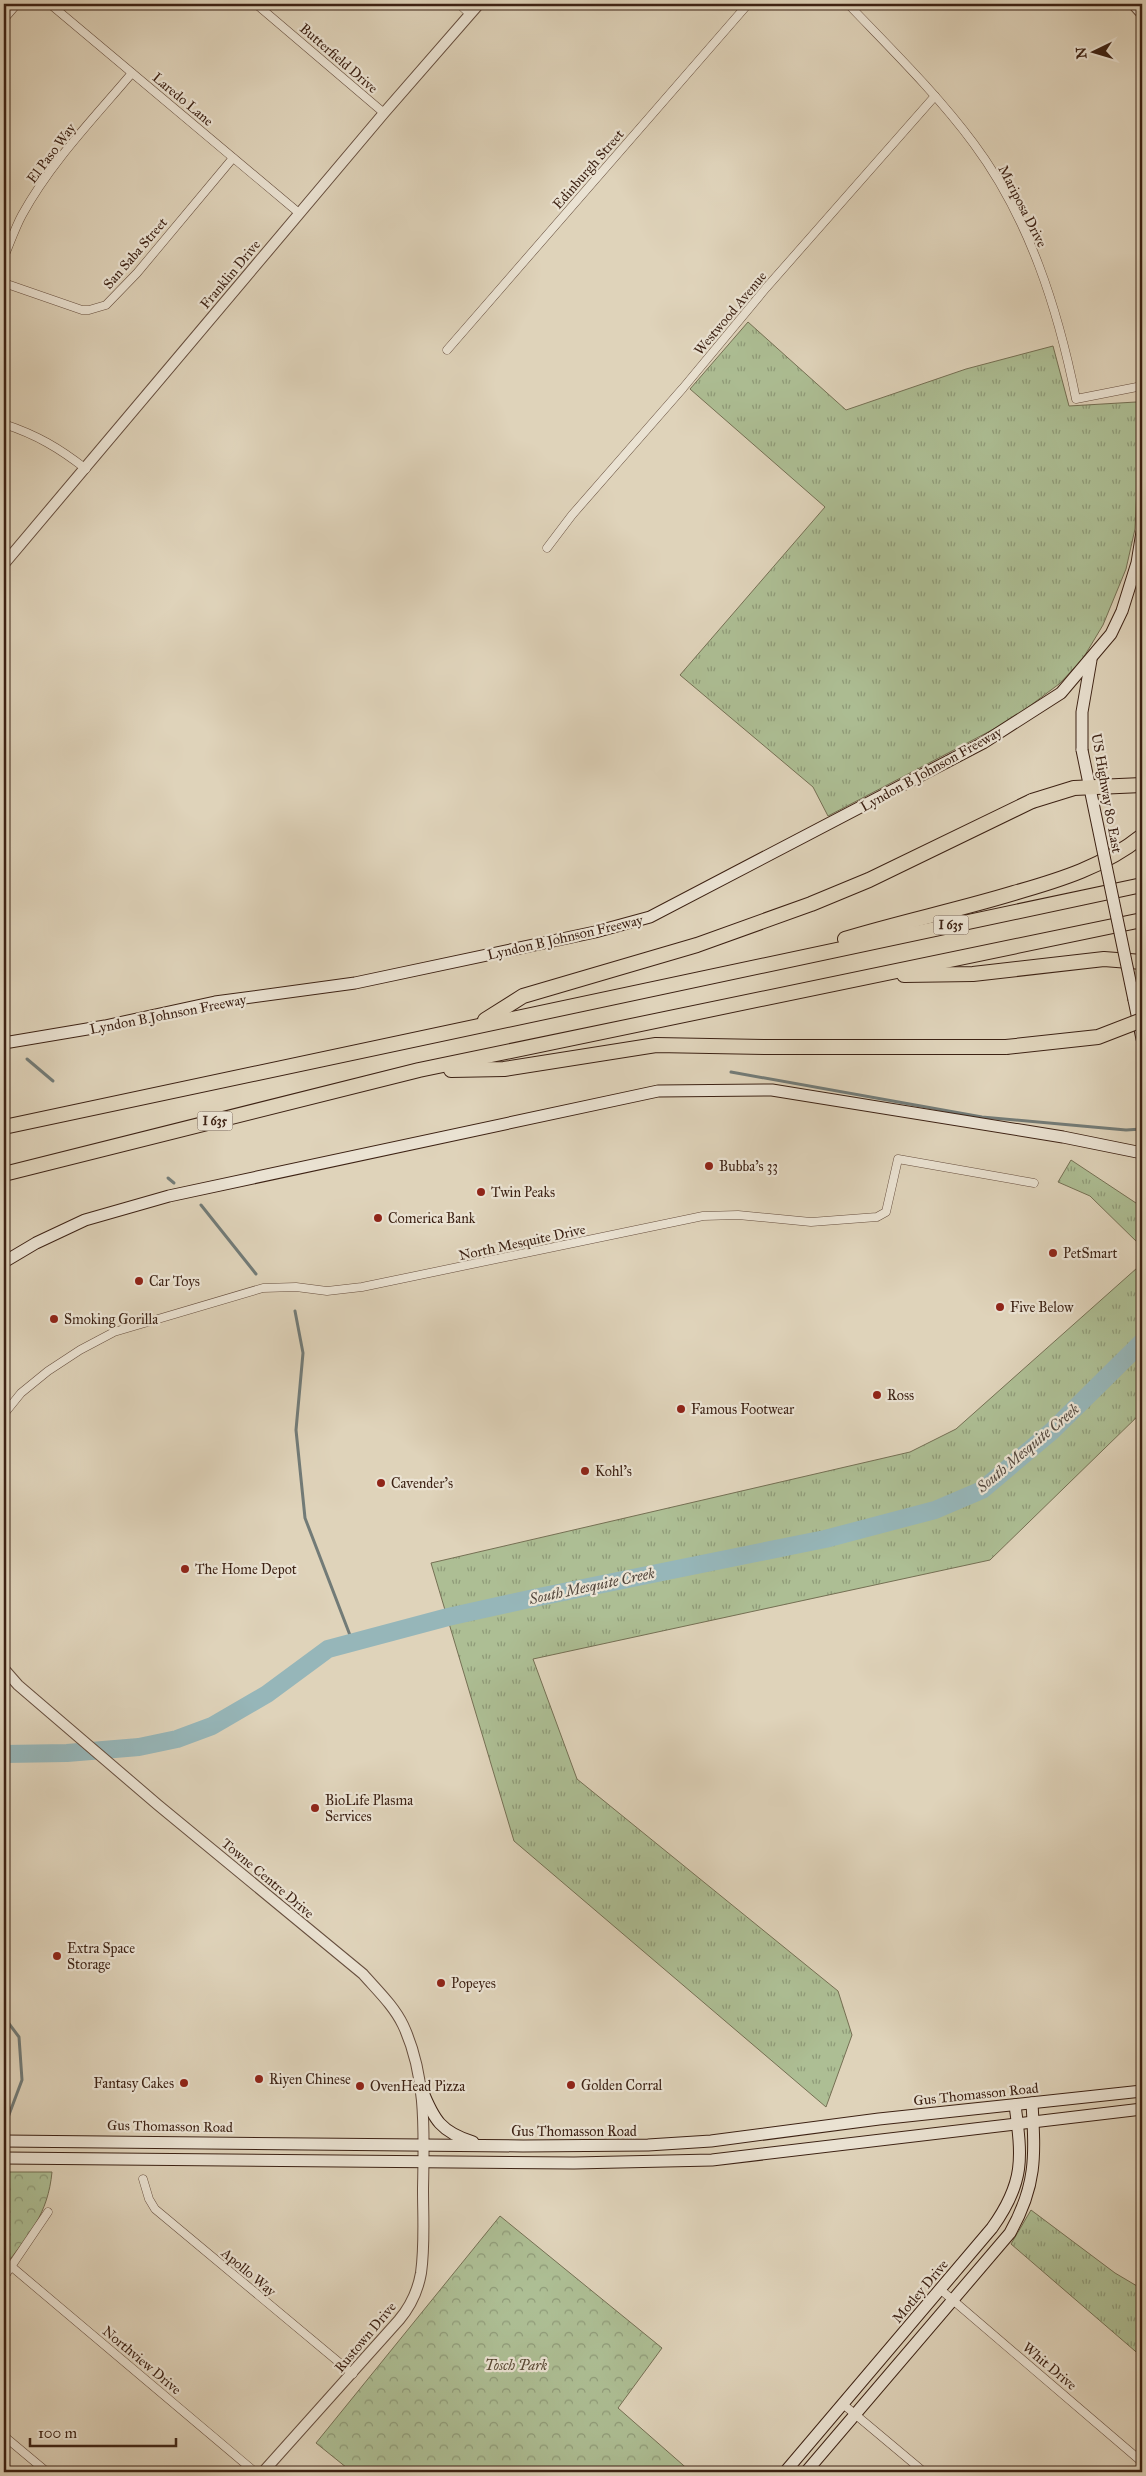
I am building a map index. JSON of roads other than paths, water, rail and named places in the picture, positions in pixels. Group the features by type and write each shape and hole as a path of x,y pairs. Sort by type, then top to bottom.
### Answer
{"highway":[{"path":"474,1026 523,996 698,945 811,904 869,880 1032,801 1074,788 1142,785"},
{"path":"760,966 891,925 966,907 1043,885 1098,864 1142,836"},
{"name":"I 635","path":"4,1127 1142,885"},
{"name":"I 635","path":"6,1174 419,1070 1142,920"},
{"path":"868,976 973,974 1104,959 1142,962"},
{"path":"419,1070 504,1069 656,1045 1006,1047 1098,1037 1142,1020"}],"main road":[{"path":"1091,658 1111,634 1122,612 1138,563 1142,532"},
{"name":"US Highway 80 East","path":"1091,658 1082,712 1082,750 1142,1039"},
{"name":"Lyndon B Johnson Freeway","path":"4,1044 97,1028 215,1002 355,983 595,932 650,916 983,743 1061,693 1091,658"},
{"path":"4,1262 36,1242 85,1220 161,1198 658,1091 772,1090 1063,1137 1142,1153"},
{"path":"422,2090 433,2117 448,2131 456,2137 486,2146"},
{"path":"1139,2092 1142,2104"},
{"name":"Gus Thomasson Road","path":"4,2141 486,2146 648,2145 711,2141 879,2119 1139,2092"},
{"path":"806,2472 1010,2233 1022,2212 1031,2185 1034,2157 1032,2103"},
{"name":"Motley Drive","path":"785,2472 941,2290 1007,2208 1017,2182 1021,2153 1015,2105"},
{"path":"4,2158 574,2163 712,2160 1142,2109"},
{"path":"711,2141 712,2160"},
{"path":"214,2142 214,2160"},
{"path":"573,2146 574,2163"},
{"path":"1017,2182 1031,2185"}],"street":[{"path":"4,19 17,4"},
{"name":"Laredo Lane","path":"50,4 299,214"},
{"name":"Butterfield Drive","path":"256,4 384,113"},
{"path":"458,4 470,14"},
{"name":"Franklin Drive","path":"4,564 384,113 479,4"},
{"name":"Edinburgh Street","path":"447,350 748,4"},
{"name":"Mariposa Drive","path":"848,4 935,96 988,164 1028,236 1048,292 1076,399 1142,386"},
{"path":"1132,4 1142,14"},
{"name":"El Paso Way","path":"4,257 22,215 41,186 73,143 132,73"},
{"name":"Westwood Avenue","path":"547,548 766,288 935,96"},
{"name":"San Saba Street","path":"4,283 82,310 106,305 137,273 233,158"},
{"path":"4,424 32,434 59,448 86,469"},
{"name":"North Mesquite Drive","path":"4,1414 21,1393 48,1371 80,1350 114,1332 263,1288 296,1287 328,1291 362,1287 703,1216 738,1215 811,1222 877,1217 886,1212 898,1159 1034,1183"},
{"name":"Towne Centre Drive","path":"4,1669 18,1685 158,1805 363,1974 386,2000 402,2024 413,2053 422,2090 423,2161"},
{"name":"Rustown Drive","path":"263,2472 353,2374 403,2315 414,2295 420,2274 423,2240 423,2161"},
{"name":"Apollo Way","path":"143,2179 149,2199 155,2209 353,2374"},
{"path":"4,2277 48,2212"},
{"name":"Northview Drive","path":"12,2267 255,2472"},
{"name":"Whit Drive","path":"941,2290 1142,2462"},
{"path":"844,2405 924,2472"},
{"path":"4,2436 46,2472"}],"waterway":[{"path":"27,1059 53,1081"},
{"path":"731,1072 982,1117 1126,1130 1142,1129"},
{"path":"168,1178 174,1183"},
{"path":"201,1205 256,1274"},
{"path":"295,1311 303,1353 296,1430 305,1518 353,1643"},
{"name":"South Mesquite Creek","path":"4,1754 67,1753 139,1747 177,1739 212,1726 267,1694 328,1649 448,1617 825,1539 935,1510 982,1490 1052,1431 1142,1342"},
{"path":"4,2017 19,2037 22,2080 4,2128"}],"place":[{"name":"Bubba's 33","path":"709,1166"},
{"name":"Twin Peaks","path":"481,1192"},
{"name":"Comerica Bank","path":"378,1218"},
{"name":"PetSmart","path":"1053,1253"},
{"name":"Car Toys","path":"139,1281"},
{"name":"Five Below","path":"1000,1307"},
{"name":"Smoking Gorilla","path":"54,1319"},
{"name":"Ross","path":"877,1395"},
{"name":"Famous Footwear","path":"681,1409"},
{"name":"Kohl's","path":"585,1471"},
{"name":"Cavender's","path":"381,1483"},
{"name":"The Home Depot","path":"185,1569"},
{"name":"BioLife Plasma Services","path":"315,1808"},
{"name":"Extra Space Storage","path":"57,1956"},
{"name":"Popeyes","path":"441,1983"},
{"name":"Riyen Chinese","path":"259,2079"},
{"name":"Fantasy Cakes","path":"184,2083"},
{"name":"Golden Corral","path":"571,2085"},
{"name":"OvenHead Pizza","path":"360,2086"}],"park label":[{"name":"Tosch Park","path":"516,2365"}]}
